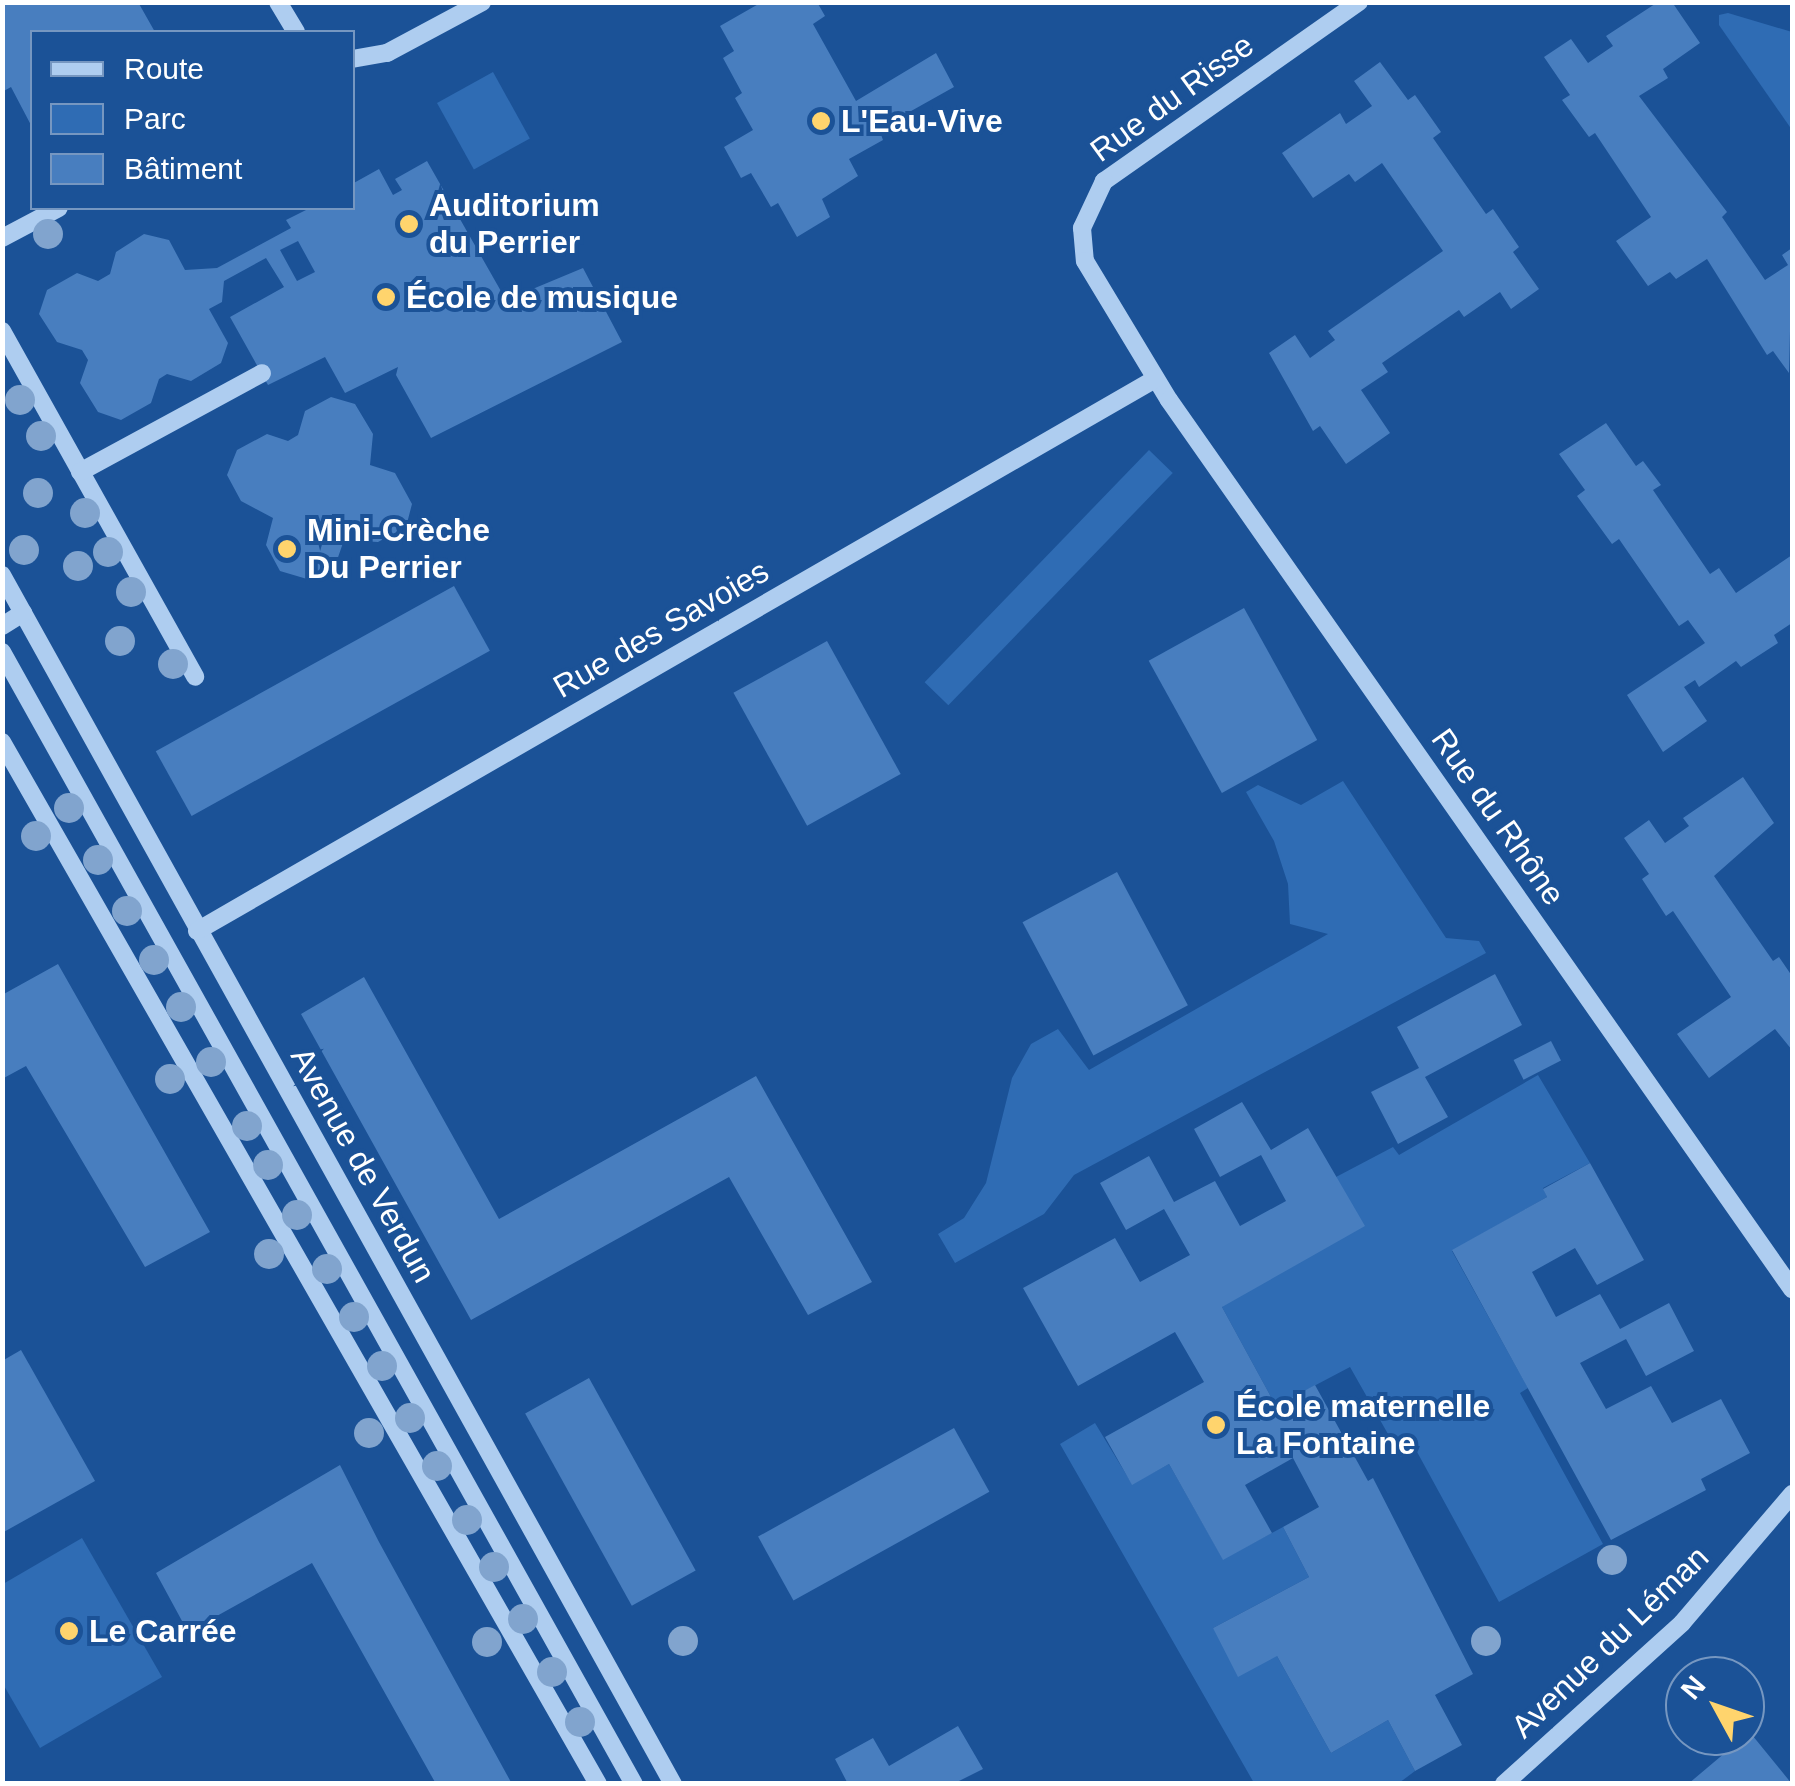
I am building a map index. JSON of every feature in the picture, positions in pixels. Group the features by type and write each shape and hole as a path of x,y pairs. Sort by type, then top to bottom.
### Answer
{"street":[{"path":"278,2 295,30"},
{"path":"355,59 386,54 482,2"},
{"name":"Rue du Risse","path":"1155,379 1085,261 1082,228 1095,194 1115,172 1359,2"},
{"path":"2,238 55,210"},
{"path":"2,332 195,678"},
{"path":"80,472 262,373"},
{"name":"Rue des Savoies","path":"197,930 1155,379"},
{"name":"Rue du Rhône","path":"1155,379 1792,1289"},
{"name":"Avenue de Verdun","path":"2,575 673,1784"},
{"path":"2,626 23,613"},
{"name":"Avenue de Verdun","path":"2,652 634,1784"},
{"path":"2,742 598,1784"},
{"name":"Avenue du Léman","path":"1504,1784 1682,1623 1792,1494"}],"green space":[{"path":"1728,13 1792,32 1792,130 1719,25 1719,15"},
{"path":"493,72 530,138 474,169 437,103"},
{"path":"1149,450 1173,473 948,705 925,682"},
{"path":"1343,781 1446,938 1479,941 1486,953 1074,1175 1044,1214 955,1263 938,1234 964,1218 986,1183 1012,1078 1031,1044 1058,1029 1089,1070 1328,934 1290,924 1288,884 1274,841 1246,792 1258,785 1301,805"},
{"path":"1538,1075 1590,1163 1543,1188 1547,1197 1452,1251 1528,1388 1520,1393 1603,1544 1499,1602 1416,1450 1401,1457 1350,1367 1276,1406 1222,1307 1336,1177 1393,1147 1399,1155"},
{"path":"1095,1423 1132,1484 1169,1464 1223,1559 1283,1527 1309,1577 1213,1628 1277,1656 1331,1753 1388,1720 1415,1771 1399,1783 1254,1783 1060,1444"},
{"name":"Le Carrée","path":"82,1538 162,1677 40,1748 3,1684 3,1584"}],"building":[{"path":"2,2 138,2 154,30 30,30 30,123 11,87 2,92"},
{"name":"L'Eau-Vive","path":"762,2 817,2 825,16 813,24 856,101 936,53 954,87 879,129 883,140 849,159 858,176 822,199 830,217 797,237 778,203 771,207 751,173 741,178 724,147 753,130 735,98 742,93 723,58 734,51 720,26"},
{"path":"1658,2 1672,2 1700,43 1663,69 1668,78 1639,96 1727,212 1722,217 1765,280 1788,265 1782,255 1792,248 1789,373 1773,351 1767,355 1707,259 1676,279 1670,272 1648,286 1616,241 1651,217 1595,133 1589,137 1562,100 1570,95 1544,57 1571,39 1588,63 1613,46 1606,36"},
{"path":"1380,62 1408,100 1415,95 1441,132 1433,138 1486,214 1493,209 1519,247 1513,252 1539,289 1511,309 1500,292 1464,317 1459,310 1382,363 1388,372 1361,390 1390,433 1346,464 1320,426 1313,431 1269,353 1295,335 1310,358 1335,340 1328,331 1443,251 1382,163 1355,182 1349,174 1313,198 1282,153 1340,113 1346,124 1372,106 1354,81"},
{"name":"École de musique","path":"427,161 506,300 583,268 622,342 431,438 396,375 398,367 345,393 325,357 268,385 230,317 284,287 266,258 224,281 222,302 209,309 228,343 221,363 191,381 167,374 159,379 151,403 121,420 98,412 80,383 88,360 82,350 57,342 39,314 47,290 77,273 98,281 110,274 116,252 144,234 169,240 185,270 217,268 291,228 286,220 306,210 355,210 355,182 379,169 393,195 402,190 395,179","holes":["298,241 315,272 297,281 280,250"]},
{"path":"331,397 355,404 373,434 370,465 395,473 412,504 406,527 378,542 344,540 335,566 307,579 280,571 266,545 273,518 241,501 227,475 237,450 267,434 288,441 298,435 305,411"},
{"path":"1606,423 1636,466 1643,461 1661,485 1653,490 1710,574 1719,568 1736,593 1792,555 1792,623 1774,635 1778,643 1741,667 1736,661 1699,687 1695,680 1684,687 1707,721 1663,752 1627,695 1705,643 1688,620 1679,626 1619,539 1612,544 1577,496 1585,490 1559,454"},
{"path":"454,586 490,651 192,816 156,751"},
{"path":"1244,608 1317,740 1222,793 1149,661"},
{"path":"827,641 901,774 807,826 733,693"},
{"path":"1743,777 1774,823 1714,876 1773,961 1779,957 1792,976 1792,1050 1775,1029 1709,1078 1677,1034 1731,997 1673,911 1666,916 1642,879 1649,874 1624,838 1649,820 1665,843 1689,826 1683,818"},
{"path":"1117,872 1188,1005 1093,1056 1023,922"},
{"path":"58,964 210,1232 145,1267 26,1066 2,1079 2,995"},
{"path":"1495,974 1522,1025 1425,1077 1448,1117 1398,1144 1371,1092 1419,1068 1397,1027"},
{"path":"364,977 499,1219 756,1076 872,1282 808,1315 729,1177 471,1320 301,1014"},
{"path":"1551,1041 1561,1061 1524,1080 1514,1060"},
{"path":"1242,1102 1271,1150 1308,1128 1365,1226 1222,1307 1276,1406 1315,1385 1368,1481 1373,1478 1473,1674 1435,1695 1462,1745 1415,1771 1388,1720 1331,1753 1277,1656 1238,1677 1213,1628 1309,1577 1283,1527 1319,1507 1293,1458 1245,1485 1272,1533 1223,1560 1169,1464 1132,1485 1105,1437 1204,1382 1175,1332 1078,1386 1023,1288 1115,1238 1140,1282 1190,1255 1164,1209 1126,1230 1100,1183 1149,1156 1174,1202 1215,1181 1240,1226 1286,1201 1261,1155 1220,1177 1194,1129"},
{"path":"1590,1163 1644,1260 1597,1285 1575,1248 1532,1272 1556,1317 1600,1294 1620,1329 1669,1303 1694,1351 1646,1376 1626,1339 1580,1363 1606,1409 1651,1386 1672,1423 1721,1399 1750,1453 1701,1479 1706,1490 1611,1540 1452,1250 1547,1197 1543,1189"},
{"path":"21,1350 95,1481 2,1533 2,1361"},
{"path":"589,1378 696,1570 632,1606 525,1413"},
{"path":"954,1428 989,1492 793,1600 758,1537"},
{"path":"340,1465 512,1784 436,1784 312,1563 188,1632 156,1573"},
{"path":"958,1726 983,1769 953,1784 848,1784 835,1759 873,1738 889,1766"},
{"path":"1765,1751 1792,1784 1688,1784 1721,1756 1765,1756"}],"place":[{"name":"L'Eau-Vive","path":"821,121"},
{"name":"Auditorium du Perrier","path":"409,224"},
{"name":"École de musique","path":"386,297"},
{"name":"Mini-Crèche Du Perrier","path":"287,549"},
{"name":"École maternelle La Fontaine","path":"1216,1425"},
{"name":"Le Carrée","path":"69,1631"}]}
